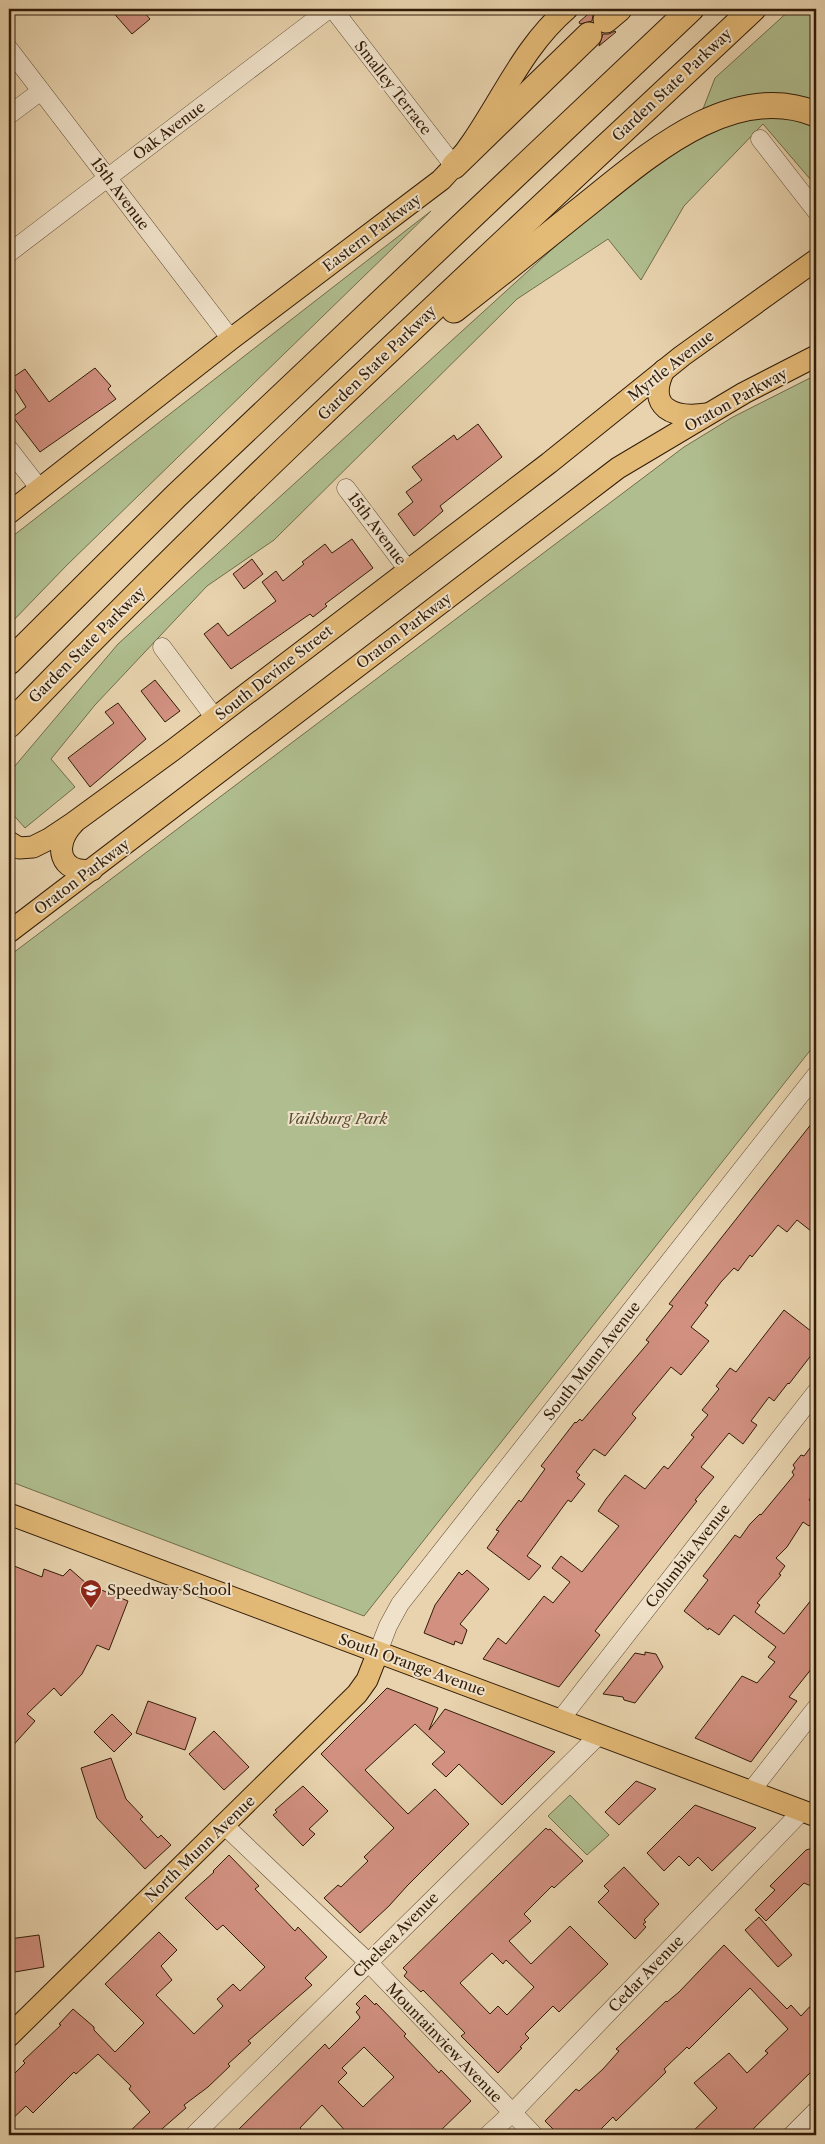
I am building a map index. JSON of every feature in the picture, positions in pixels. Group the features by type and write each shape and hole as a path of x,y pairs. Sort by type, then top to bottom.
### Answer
{"highway":[{"path":"9,662 176,496 691,9"},
{"name":"Garden State Parkway","path":"9,725 130,600 327,411 753,9"},
{"path":"454,166 605,21"},
{"path":"327,411 641,162 677,138 718,117 759,106 786,106 816,114"}],"main road":[{"name":"Eastern Parkway","path":"9,513 231,339 426,192 454,166 476,138 528,52 549,25 566,9"},
{"name":"Myrtle Avenue","path":"530,477 664,370 816,260"},
{"name":"Oraton Parkway","path":"9,932 618,468 744,393 816,356"},
{"path":"664,370 657,392 663,405 668,410 681,416 710,413"},
{"name":"South Devine Street","path":"9,842 19,848 33,847 49,840 73,824 530,477"},
{"path":"73,824 63,836 62,855 69,866 75,869 92,870"},
{"name":"South Orange Avenue","path":"9,1514 809,1813"},
{"name":"North Munn Avenue","path":"9,2036 225,1826 357,1694 367,1680 378,1652"}],"street":[{"name":"Smalley Terrace","path":"331,9 454,166"},
{"name":"Oak Avenue","path":"9,254 331,9"},
{"name":"15th Avenue","path":"9,49 231,339"},
{"path":"9,115 41,91"},
{"path":"760,139 816,212"},
{"path":"9,448 40,489"},
{"name":"15th Avenue","path":"346,488 408,570"},
{"path":"162,647 215,718"},
{"name":"South Munn Avenue","path":"378,1652 388,1626 400,1604 816,1075"},
{"name":"Columbia Avenue","path":"560,1720 816,1392"},
{"path":"751,1792 816,1708"},
{"name":"Chelsea Avenue","path":"194,2135 599,1735"},
{"name":"Cedar Avenue","path":"488,2135 809,1813"},
{"name":"Mountainview Avenue","path":"225,1826 368,1962 534,2135"},
{"path":"792,2135 816,2111"}],"green space":[{"path":"791,9 816,9 816,186 763,124 684,206 641,280 608,239 517,299 274,540 207,586 95,705 51,759 75,787 25,828 9,810 9,773 118,644 615,192 691,140 715,78"},
{"path":"431,211 67,565 9,625 9,539"},
{"name":"Vailsburg Park","path":"816,375 816,1043 364,1616 9,1481 9,956 684,447 733,417"},
{"path":"570,1795 609,1835 587,1855 548,1816"}],"building":[{"path":"110,9 141,9 150,19 132,34"},
{"path":"594,9 597,9 592,21 580,24 579,22"},
{"path":"616,32 599,46 603,34"},
{"path":"95,368 111,386 108,389 116,399 40,452 13,417 26,407 9,380 25,369 49,402"},
{"path":"478,424 502,457 440,506 443,511 414,536 398,514 413,502 406,492 422,480 412,467 454,435 457,440"},
{"path":"352,539 373,568 325,604 327,606 313,617 310,614 231,669 204,634 218,623 228,636 276,601 262,582 276,571 283,581 304,564 302,562 325,544 332,553"},
{"path":"252,559 263,574 244,589 233,574"},
{"path":"155,680 180,711 165,722 141,691"},
{"path":"118,703 146,739 90,787 68,758 114,723 105,712"},
{"path":"816,1118 816,1235 797,1220 787,1232 778,1225 738,1271 734,1268 721,1282 705,1303 708,1305 691,1327 709,1341 681,1375 671,1367 632,1414 636,1418 605,1456 594,1449 576,1472 580,1475 577,1478 585,1484 571,1502 568,1500 527,1556 541,1566 529,1580 487,1548 499,1531 496,1530 519,1500 521,1502 545,1469 541,1466 575,1422 580,1419 582,1421 649,1342 646,1340 673,1306 669,1304"},
{"path":"784,1310 816,1335 816,1349 774,1401 769,1397 751,1421 757,1425 743,1444 729,1433 701,1467 714,1477 595,1631 600,1635 559,1687 483,1659 498,1638 506,1644 544,1596 553,1603 570,1582 552,1568 561,1556 582,1572 619,1526 598,1511 606,1499 625,1475 645,1489 664,1466 668,1469 694,1437 691,1435 708,1415 702,1410 719,1389 716,1386 730,1368 736,1372"},
{"path":"816,1440 816,1490 809,1500 816,1505 816,1518 809,1526 803,1522 787,1547 776,1558 785,1566 779,1574 781,1575 757,1603 760,1605 755,1612 784,1634 816,1594 816,1663 789,1697 797,1701 751,1762 695,1738 742,1676 757,1683 775,1662 768,1657 776,1647 734,1615 719,1635 709,1628 708,1630 684,1611 708,1580 703,1576 735,1535 740,1538 750,1524 761,1515 794,1475 792,1472 795,1468 793,1465 801,1455 804,1456"},
{"path":"9,1564 42,1577 44,1569 63,1576 70,1569 87,1584 128,1601 109,1650 97,1645 82,1674 61,1696 54,1688 27,1714 35,1721 9,1750"},
{"path":"467,1570 489,1589 460,1624 467,1630 462,1644 455,1641 454,1645 424,1633 435,1605 459,1572 462,1575"},
{"path":"645,1652 656,1654 663,1667 635,1703 624,1700 623,1697 603,1694 635,1653 645,1655"},
{"path":"387,1688 438,1708 429,1730 445,1709 555,1752 502,1805 459,1764 446,1777 432,1764 445,1752 415,1724 365,1770 408,1814 435,1789 469,1824 360,1933 324,1898 338,1885 341,1887 368,1861 364,1857 394,1828 321,1754"},
{"path":"148,1701 196,1718 185,1750 136,1733"},
{"path":"112,1714 132,1734 114,1752 94,1732"},
{"path":"214,1731 249,1767 224,1790 189,1754"},
{"path":"111,1758 126,1799 143,1817 140,1819 158,1838 161,1835 171,1845 145,1869 97,1818 81,1768"},
{"path":"636,1781 656,1789 619,1825 605,1812"},
{"path":"303,1786 328,1811 309,1829 315,1834 303,1846 273,1815 277,1812 275,1810"},
{"path":"695,1805 756,1828 712,1871 698,1857 689,1866 679,1856 664,1871 647,1853"},
{"path":"546,1828 550,1829 583,1861 554,1888 552,1886 524,1914 531,1921 509,1941 531,1964 570,1926 608,1964 559,2012 553,2006 525,2034 529,2038 498,2073 461,2036 465,2033 423,1990 421,1992 404,1976 407,1972 403,1968","holes":["492,1953 503,1964 506,1960 534,1987 507,2015 498,2006 490,2014 460,1983"]},
{"path":"816,1847 816,1888 804,1883 766,1921 755,1910 775,1890 770,1886 806,1850"},
{"path":"229,1855 259,1886 255,1889 295,1931 298,1927 327,1957 305,1978 312,1985 248,2041 251,2043 228,2064 230,2066 208,2087 184,2105 186,2108 155,2135 126,2135 150,2112 129,2089 131,2086 98,2054 76,2074 74,2072 33,2113 26,2106 9,2122 9,2079 25,2063 23,2061 61,2025 59,2024 73,2009 94,2027 94,2030 115,2052 144,2023 105,1984 159,1932 177,1950 161,1966 172,1980 156,1995 194,2034 223,2006 217,1999 233,1984 240,1991 265,1967 223,1925 217,1930 185,1898 214,1872"},
{"path":"624,1867 659,1904 644,1920 646,1922 643,1924 646,1927 635,1939 598,1902 609,1891 604,1886"},
{"path":"759,1917 792,1955 778,1967 745,1930"},
{"path":"39,1935 44,1967 9,1973 9,1939"},
{"path":"724,1945 787,2009 791,2005 801,2016 816,2000 816,2067 747,2135 689,2135 717,2108 694,2083 729,2053 747,2073 768,2053 765,2051 788,2029 750,1988 689,2049 687,2047 664,2069 666,2072 616,2121 613,2117 595,2135 559,2135 545,2121 576,2089 579,2091 603,2069 619,2051 616,2049 666,2001 679,1992"},
{"path":"365,1995 375,2005 376,2003 406,2034 404,2036 439,2073 441,2070 471,2101 436,2135 349,2135 322,2105 300,2128 307,2135 233,2135 325,2044 329,2049 359,2019 360,2017 356,2012 360,2008 356,2004","holes":["364,2047 394,2077 363,2107 338,2082 347,2073 342,2068"]}],"place":[{"name":"Speedway School","path":"91,1609"}]}
